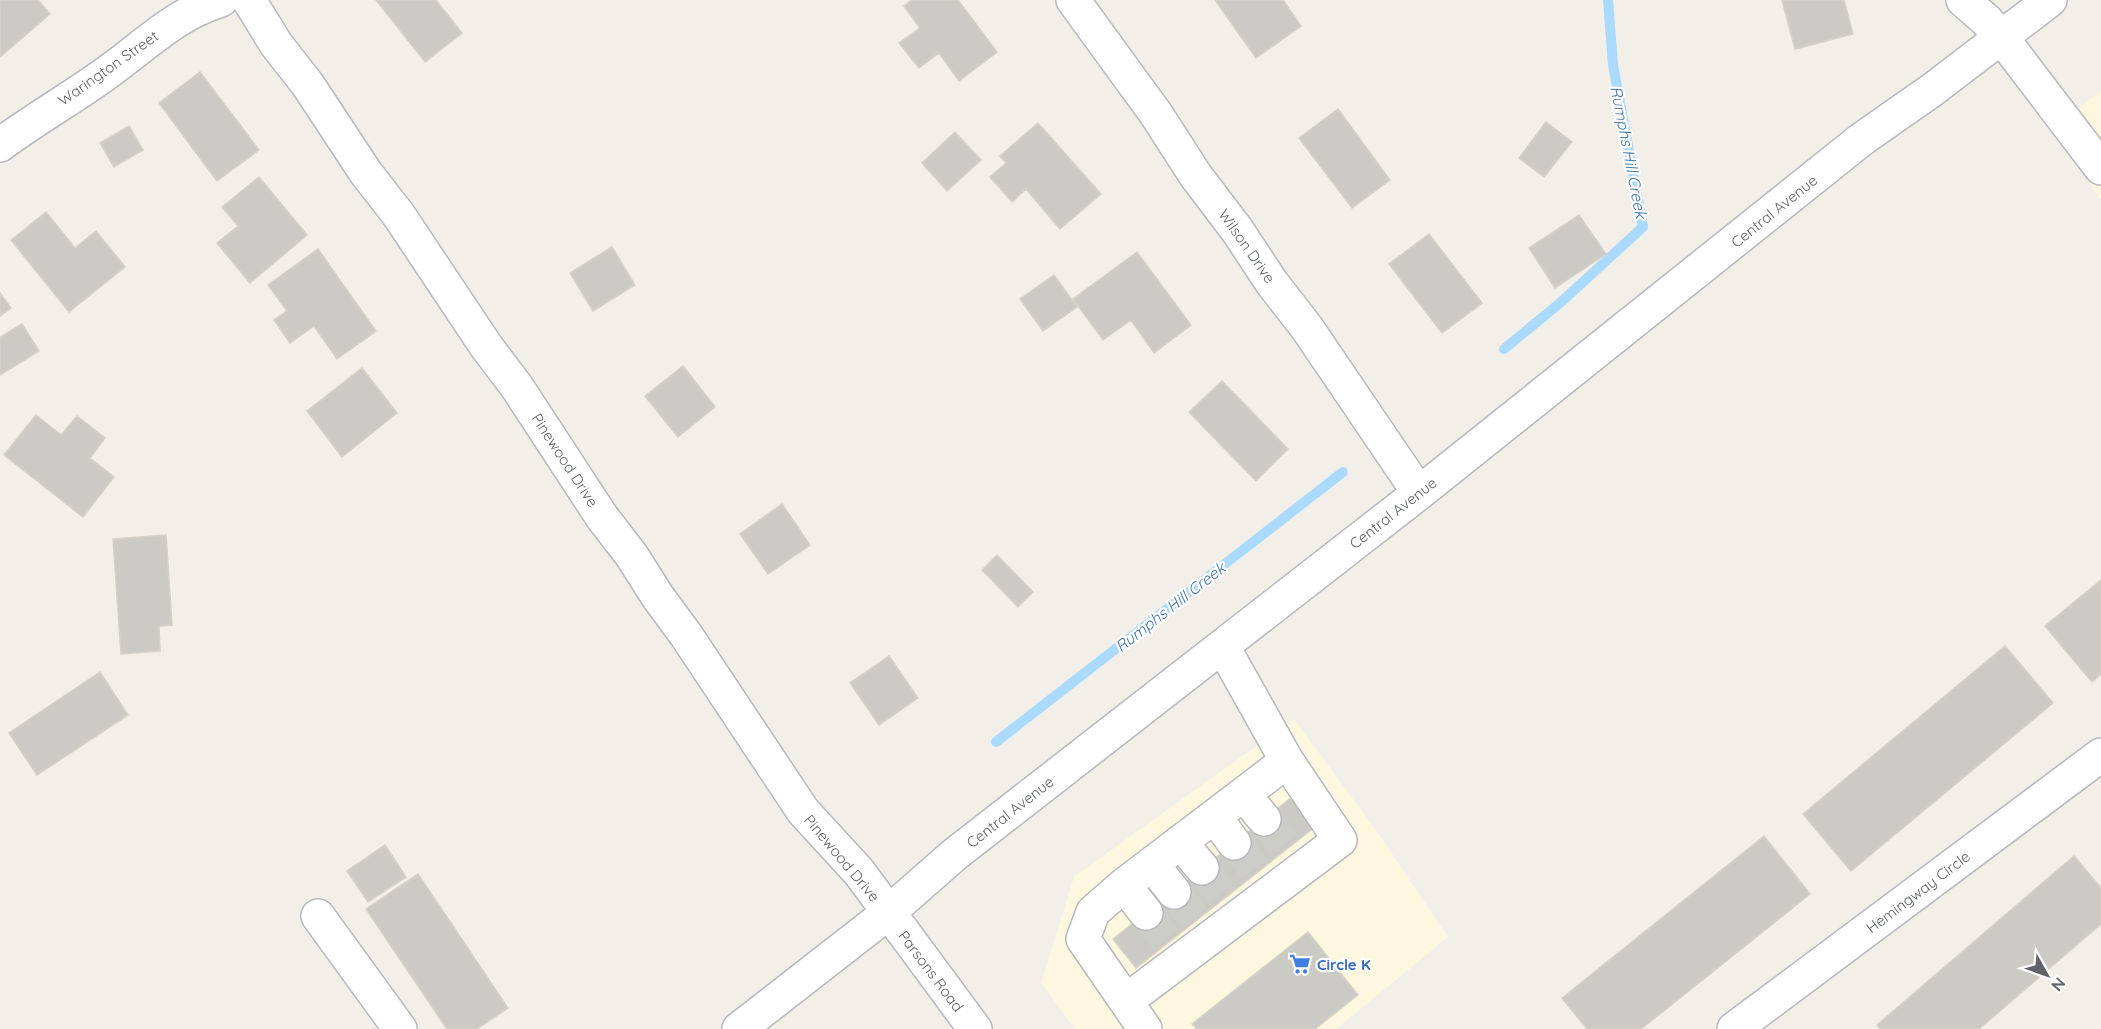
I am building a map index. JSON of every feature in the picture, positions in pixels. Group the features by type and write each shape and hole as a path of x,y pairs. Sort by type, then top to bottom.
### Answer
{"street":[{"name":"Warington Street","path":"0,145 26,125 111,70 177,19 206,4 221,0"},
{"name":"Pinewood Drive","path":"249,0 276,44 308,85 366,173 398,214 486,346 518,387 602,517 687,635 803,812 859,872 888,913"},
{"name":"Wilson Drive","path":"1073,0 1156,114 1196,176 1237,230 1272,284 1307,328 1419,494"},
{"path":"1963,0 2002,38 2101,168"},
{"name":"Central Avenue","path":"739,1029 888,913 954,855 1419,494 1862,139 2002,38 2050,0"},
{"path":"1126,1001 1174,951 1295,858 1340,840 1287,761 1223,647"},
{"name":"Hemingway Circle","path":"1734,1029 2101,755"},
{"path":"1146,1029 1083,939 1092,912 1124,885 1215,817 1254,807 1287,761"},
{"path":"1215,817 1234,843"},
{"path":"1180,842 1202,868"},
{"path":"1152,864 1174,891"},
{"path":"1124,885 1146,913"},
{"name":"Parsons Road","path":"888,913 975,1029"},
{"path":"318,916 400,1029"}],"shaded area":[{"path":"2101,91 2101,199 2051,130"},
{"path":"1294,719 1378,833 1448,937 1336,1029 1075,1029 1041,983 1074,877"}],"building":[{"path":"0,0 38,0 50,14 0,57"},
{"path":"376,0 436,0 462,33 425,62"},
{"path":"912,0 958,0 997,52 959,81 939,53 919,68 899,43 920,28 904,6"},
{"path":"1215,0 1283,0 1301,26 1256,58"},
{"path":"1782,0 1844,0 1853,34 1795,49"},
{"path":"200,72 259,150 217,181 159,103"},
{"path":"1338,109 1390,180 1352,208 1299,138"},
{"path":"1546,122 1572,142 1544,177 1519,158"},
{"path":"1038,123 1101,194 1060,229 1026,189 1012,202 990,177 1006,163 1000,156"},
{"path":"129,126 143,150 114,167 100,143"},
{"path":"955,132 981,160 947,191 922,163"},
{"path":"259,177 307,235 250,283 217,243 238,226 222,207"},
{"path":"46,212 75,248 96,231 125,267 69,312 11,240"},
{"path":"1579,215 1606,254 1555,288 1529,248"},
{"path":"1429,234 1482,303 1442,333 1389,264"},
{"path":"612,247 635,285 593,311 570,273"},
{"path":"318,249 376,331 337,359 314,326 290,343 274,320 287,311 268,285"},
{"path":"1137,252 1191,325 1154,353 1131,320 1103,340 1073,299"},
{"path":"1054,275 1077,307 1043,331 1020,299"},
{"path":"0,293 11,308 0,316"},
{"path":"22,324 39,351 0,375 0,337"},
{"path":"683,366 715,407 678,437 645,396"},
{"path":"362,368 397,413 342,457 307,411"},
{"path":"1222,381 1288,449 1256,481 1189,412"},
{"path":"36,415 61,435 77,416 105,438 90,458 114,477 83,517 4,455"},
{"path":"782,504 810,545 768,574 740,534"},
{"path":"166,535 172,625 159,626 160,651 121,654 113,539"},
{"path":"997,555 1033,592 1018,607 982,570"},
{"path":"2101,580 2101,674 2092,682 2045,626"},
{"path":"2005,646 2053,703 1851,871 1803,814"},
{"path":"889,656 918,698 879,725 850,683"},
{"path":"100,672 128,715 37,775 9,733"},
{"path":"1292,797 1316,826 1136,968 1113,939"},
{"path":"1764,836 1810,894 1641,1029 1587,1029 1562,998"},
{"path":"385,845 406,877 368,902 347,871"},
{"path":"2074,856 2101,888 2101,924 1979,1029 1880,1029 1877,1025"},
{"path":"418,874 508,1008 477,1029 447,1029 366,909"},
{"name":"Circle K","path":"1308,932 1358,995 1315,1029 1197,1029 1192,1024"}],"waterway":[{"name":"Rumphs Hill Creek","path":"1504,349 1560,303 1643,227 1613,65 1608,0"},
{"name":"Rumphs Hill Creek","path":"996,742 1343,472"}],"tunnel":[{"path":"1264,819 1287,848"},
{"path":"1234,843 1257,872"},
{"path":"1202,868 1224,898"},
{"path":"1174,892 1196,920"},
{"path":"1146,913 1168,943"}],"place":[{"name":"Circle K","path":"1300,964"}]}
